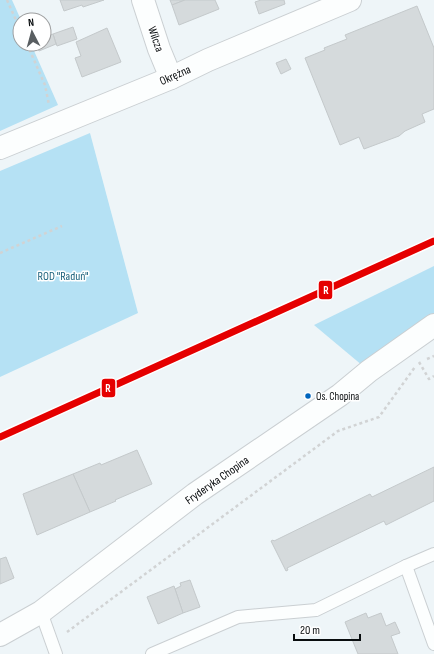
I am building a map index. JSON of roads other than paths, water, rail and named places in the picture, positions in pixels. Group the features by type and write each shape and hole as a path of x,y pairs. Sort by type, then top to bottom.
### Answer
{"street":[{"name":"Wilcza","path":"143,0 159,49 171,78"},
{"name":"Okrężna","path":"0,148 171,78 208,60 350,0"},
{"name":"Fryderyka Chopina","path":"0,635 41,612 195,494 340,395 369,371 434,325"}],"lane":[{"path":"152,654 238,617 316,610 434,554"},
{"path":"406,566 434,644"},
{"path":"41,612 54,649"}],"place":[{"name":"Os. Chopina","path":"308,396"}],"park label":[{"name":"ROD \"Raduń\"","path":"63,276"}]}
